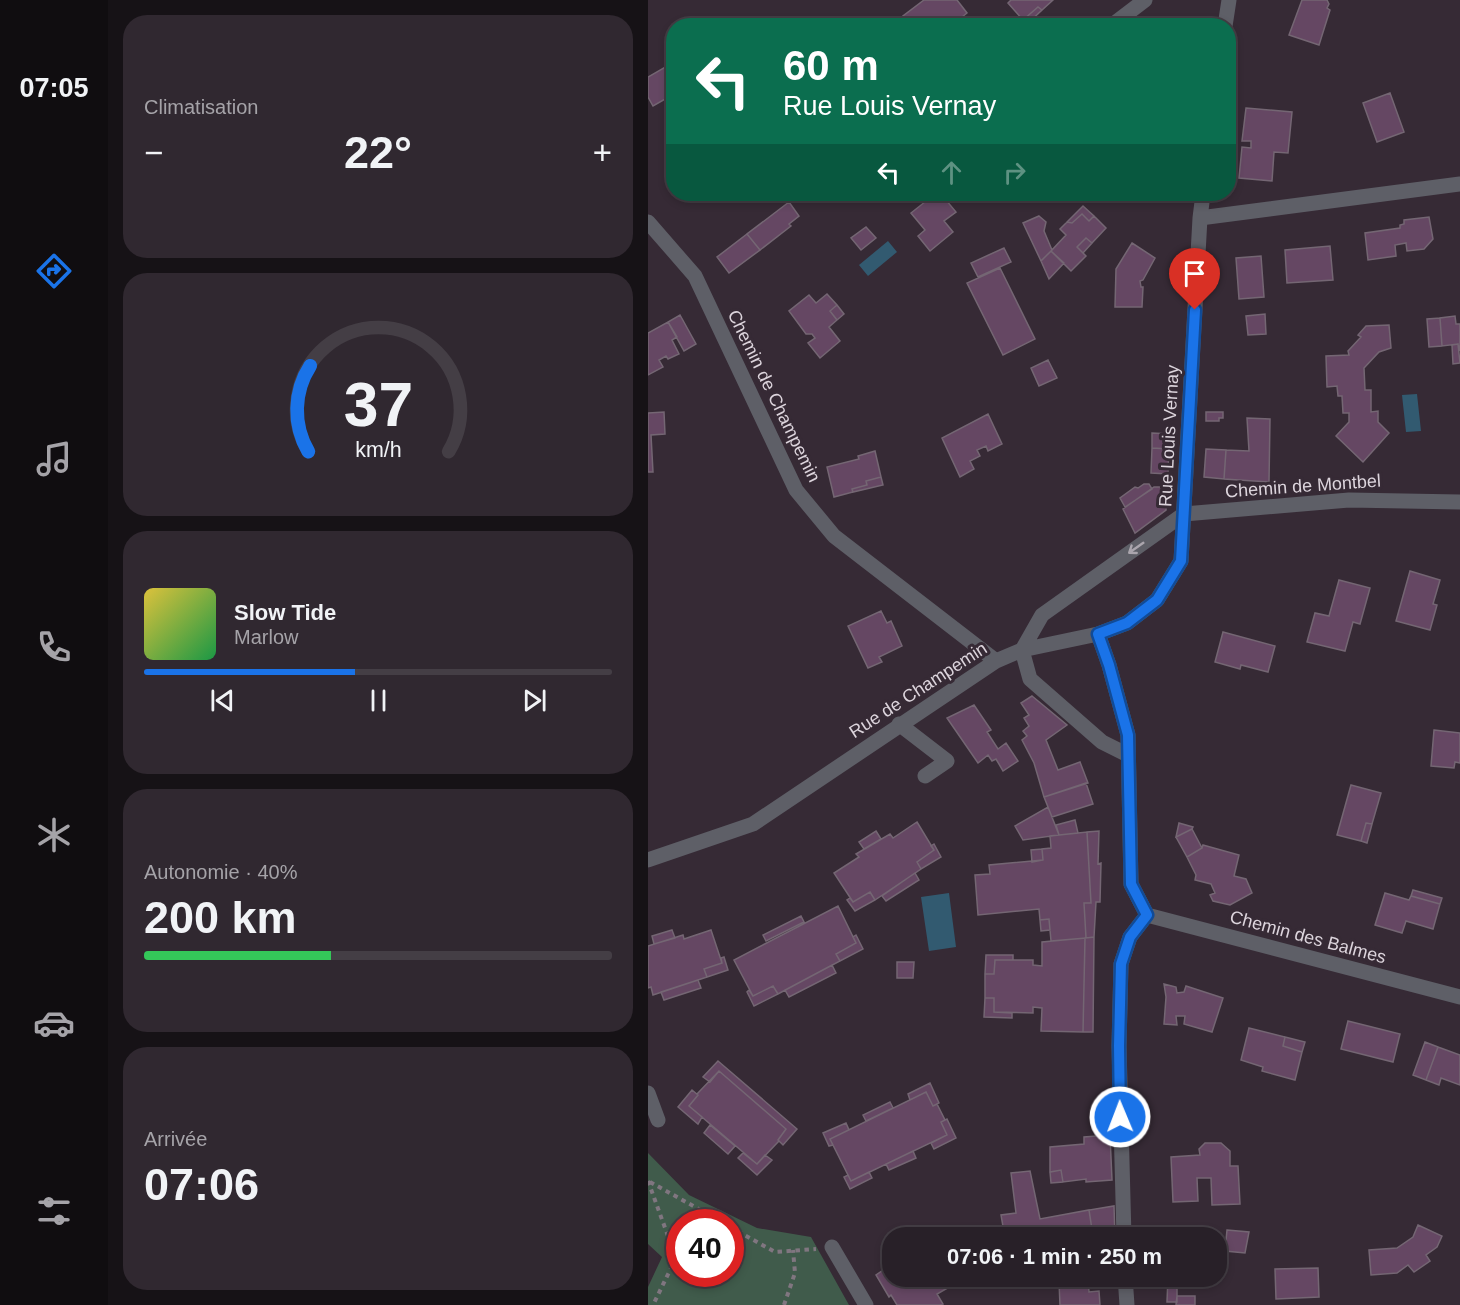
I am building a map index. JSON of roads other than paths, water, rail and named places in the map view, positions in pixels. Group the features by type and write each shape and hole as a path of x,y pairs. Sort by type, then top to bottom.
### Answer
{"street":[{"path":"1121,18 1145,0"},
{"path":"1226,18 1229,0"},
{"path":"1200,218 1460,184"},
{"name":"Rue Louis Vernay","path":"1098,634 1127,623 1157,600 1181,561 1202,201"},
{"name":"Chemin de Champemin","path":"648,222 695,276 796,490 834,536 996,661"},
{"name":"Chemin de Montbel","path":"1184,514 1349,500 1460,502"},
{"path":"1128,755 1102,742 1030,679 1022,650 1042,615 1184,514"},
{"path":"1098,634 1128,735 1131,884 1147,915 1130,937 1121,964 1119,1046 1124,1227"},
{"name":"Rue de Champemin","path":"648,860 753,824 996,661 1022,650 1098,634"},
{"path":"899,724 947,761 925,776"},
{"name":"Chemin des Balmes","path":"1147,915 1460,997"},
{"path":"648,1094 658,1120"},
{"path":"832,1247 866,1305"},
{"path":"1126,1287 1127,1305"}],"water":[{"path":"888,241 897,252 868,276 859,265"},
{"path":"1417,394 1421,431 1406,432 1402,395"},
{"path":"949,893 956,947 929,951 921,897"}]}
